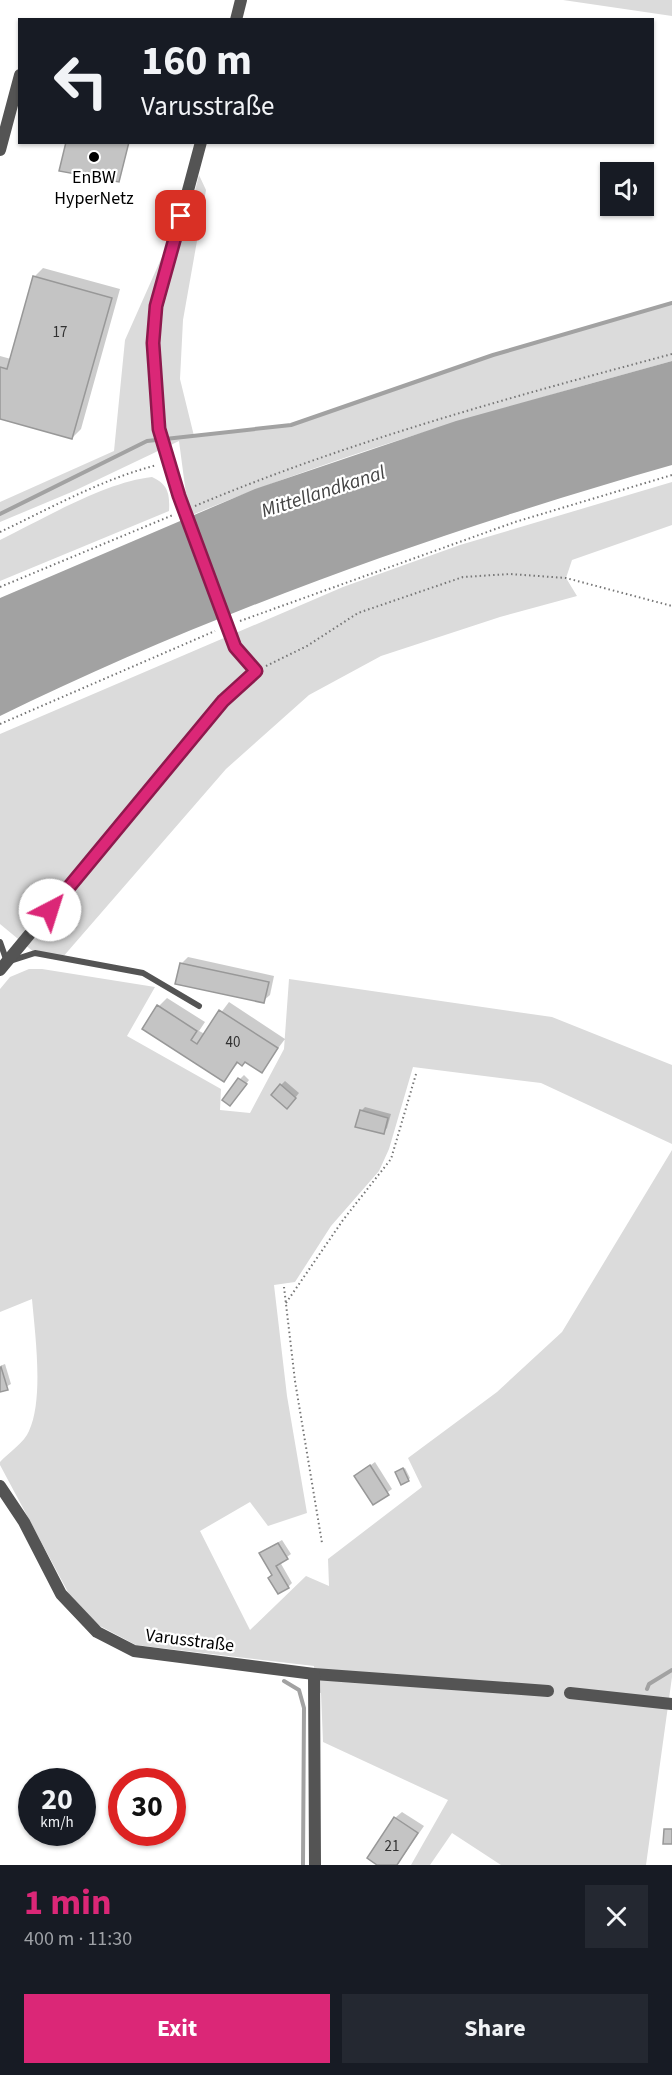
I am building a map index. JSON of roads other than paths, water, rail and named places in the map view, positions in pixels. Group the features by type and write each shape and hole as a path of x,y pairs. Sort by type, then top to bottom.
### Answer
{"street":[{"path":"237,18 242,0"},
{"path":"0,150 18,82"},
{"path":"3,966 223,701 256,671 235,647 167,463 159,429 153,343 156,306 200,144"},
{"name":"Varusstraße","path":"0,1486 24,1522 62,1594 97,1632 134,1651 314,1674 548,1691"},
{"path":"314,1674 315,1865"},
{"path":"570,1693 672,1704"}],"lane":[{"path":"0,942 3,966 35,953 143,973 199,1006"}],"water":[{"name":"Mittellandkanal","path":"672,361 672,465 500,517 330,576 163,642 0,716 0,598 255,489 456,421"}],"waterway":[{"path":"0,514 147,441 291,425 493,355 672,303"},
{"path":"647,1689 649,1684 672,1670"},
{"path":"284,1681 299,1690 304,1708 303,1865"}],"place":[{"name":"EnBW HyperNetz","path":"94,157"}]}
